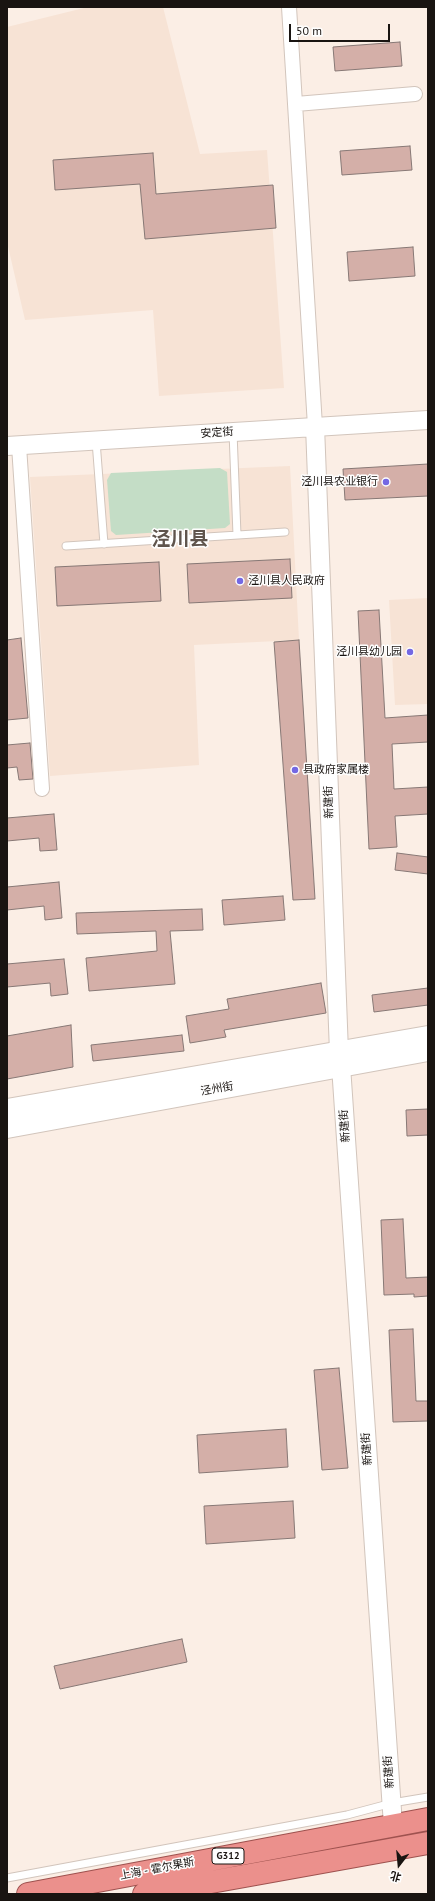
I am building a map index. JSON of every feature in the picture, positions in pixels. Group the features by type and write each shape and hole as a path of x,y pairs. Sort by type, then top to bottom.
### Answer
{"highway":[{"name":"上海 - 霍尔果斯","path":"28,1894 428,1818"},
{"name":"上海 - 霍尔果斯","path":"144,1894 428,1843"}],"main road":[{"name":"泾州街","path":"7,1128 340,1059 428,1036"},
{"name":"泾州街","path":"7,1109 340,1059 428,1051"}],"street":[{"path":"289,7 315,426"},
{"path":"296,104 415,94"},
{"name":"安定街","path":"13,446 428,420"},
{"name":"新建街","path":"315,426 340,1059 393,1825"},
{"path":"13,446 42,789"}],"lane":[{"path":"233,432 237,535"},
{"path":"96,441 104,544"},
{"path":"66,546 285,532"},
{"path":"7,1878 347,1815 392,1803 428,1797"}],"shaded area":[{"path":"88,7 163,7 200,154 267,150 284,388 159,396 153,310 25,320 7,242 7,27"},
{"path":"290,466 299,640 194,645 199,765 50,776 30,477"},
{"name":"泾川县幼儿园","path":"428,598 428,704 395,705 389,600"}],"green space":[{"path":"220,468 227,472 230,524 225,528 116,535 111,531 107,480 111,473"}],"building":[{"path":"400,42 402,66 335,71 333,47"},
{"path":"410,146 412,170 342,175 340,151"},
{"path":"153,153 156,194 273,185 276,228 145,239 140,184 55,190 53,160"},
{"path":"413,247 415,276 349,281 347,252"},
{"name":"泾川县农业银行","path":"428,464 428,496 345,500 343,469"},
{"name":"泾川县人民政府","path":"290,559 292,598 189,603 187,564"},
{"path":"159,562 161,601 57,606 55,567"},
{"path":"379,610 385,718 428,715 428,742 392,744 394,789 428,787 428,814 395,816 397,847 369,849 358,611"},
{"path":"21,638 28,718 7,720 7,640"},
{"name":"县政府家属楼","path":"299,640 315,899 293,900 274,642"},
{"path":"30,743 33,779 19,780 17,767 7,768 7,745"},
{"path":"54,814 57,850 40,851 39,838 7,841 7,818"},
{"path":"397,853 428,857 428,874 395,870"},
{"path":"59,882 62,918 45,920 44,906 7,910 7,887"},
{"path":"283,896 285,920 224,925 222,900"},
{"path":"202,909 203,930 170,931 175,984 89,991 86,958 157,951 156,931 77,934 76,913"},
{"path":"64,959 68,994 51,996 50,983 7,987 7,964"},
{"path":"321,983 326,1013 224,1030 226,1037 190,1043 186,1016 229,1009 227,999"},
{"path":"428,988 428,1005 374,1012 372,995"},
{"path":"71,1025 73,1067 7,1079 7,1036"},
{"path":"182,1035 184,1051 93,1061 91,1045"},
{"path":"428,1109 428,1135 407,1136 406,1110"},
{"path":"403,1219 406,1278 428,1277 428,1296 414,1297 414,1294 384,1295 381,1220"},
{"path":"413,1329 416,1401 428,1401 428,1421 393,1422 389,1330"},
{"path":"339,1368 348,1468 322,1470 314,1370"},
{"path":"286,1429 288,1467 199,1473 197,1435"},
{"path":"293,1501 295,1538 206,1544 204,1506"},
{"path":"182,1639 187,1662 60,1689 54,1666"}],"place":[{"name":"泾川县农业银行","path":"386,482"},
{"name":"泾川县人民政府","path":"240,581"},
{"name":"泾川县幼儿园","path":"410,652"},
{"name":"县政府家属楼","path":"295,770"}],"district":[{"name":"泾川县","path":"180,540"}]}
